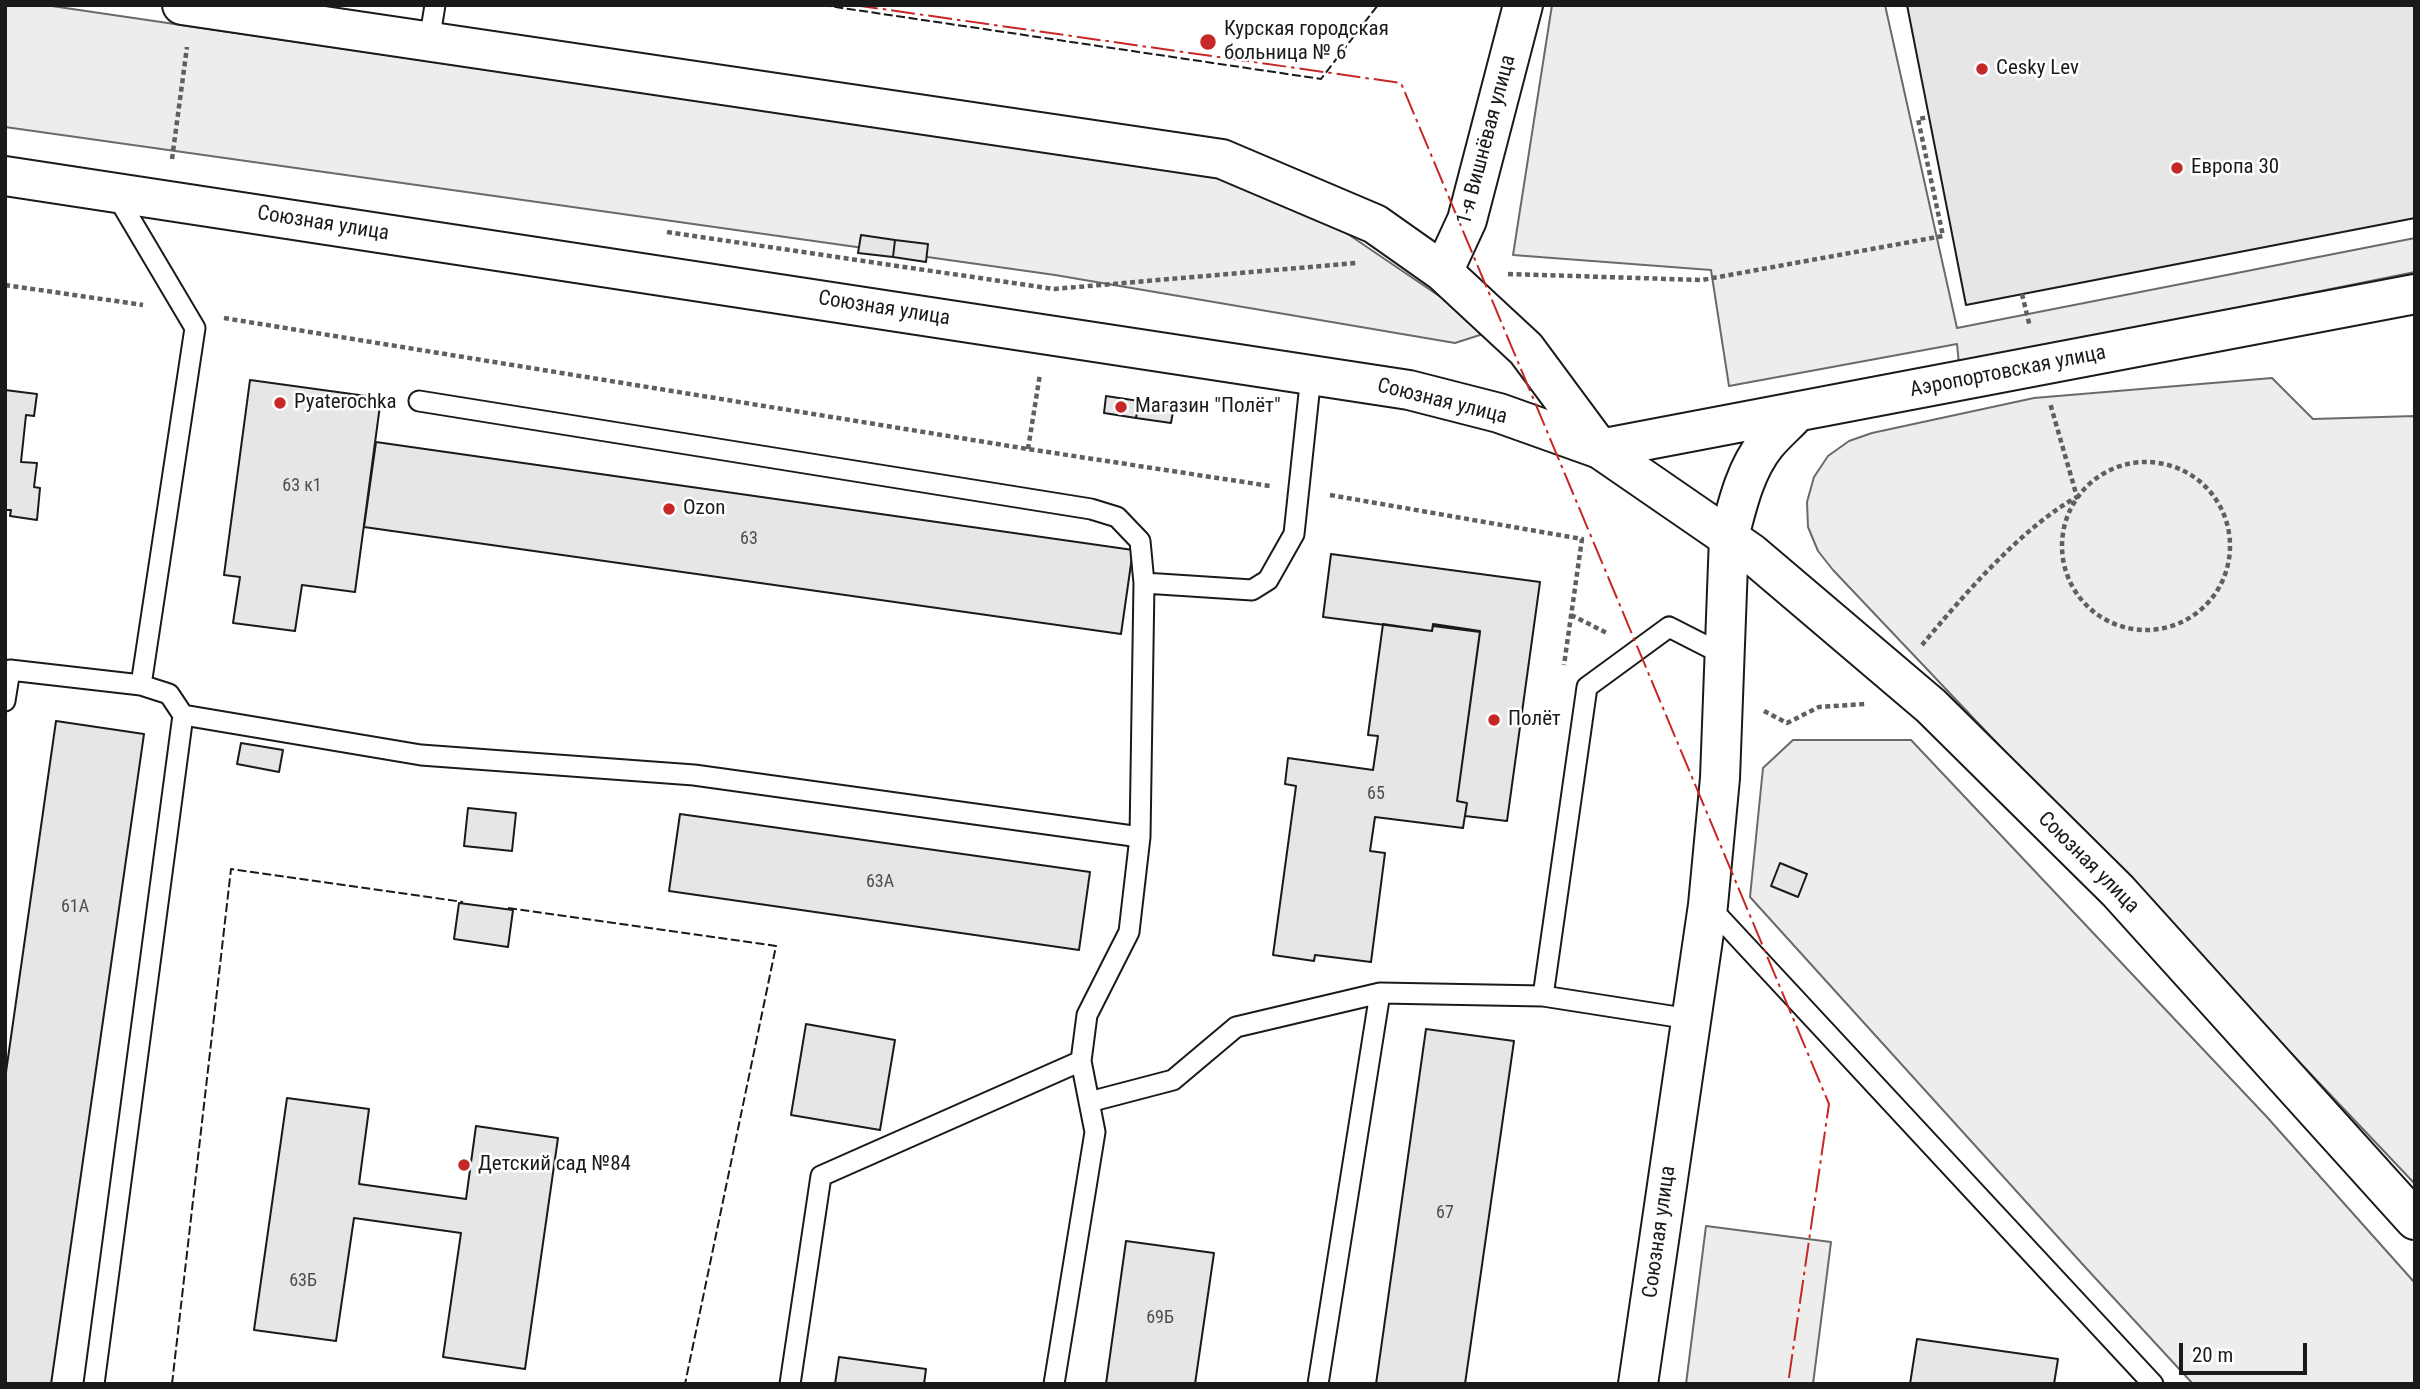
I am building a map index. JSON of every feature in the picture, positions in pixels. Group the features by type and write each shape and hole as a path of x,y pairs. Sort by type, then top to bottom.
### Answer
{"street":[{"name":"1-я Вишнёвая улица","path":"1443,272 1467,220 1523,5"},
{"path":"187,6 1222,159 1375,224 1443,272 1526,349 1600,449"},
{"name":"Союзная улица","path":"5,176 1409,390 1499,413 1600,449 1751,553 1931,706 2118,891 2415,1220"},
{"name":"Аэропортовская улица","path":"1600,449 2415,294"},
{"path":"1729,537 1748,476 1765,446 1797,412"},
{"name":"Союзная улица","path":"1638,1384 1708,905 1720,778 1729,537"}],"lane":[{"path":"429,42 435,5"},
{"path":"115,192 195,328 141,685"},
{"path":"1144,583 1252,590 1268,580 1294,534 1311,375"},
{"path":"419,401 1091,509 1117,517 1140,541 1144,583 1140,838 1129,932 1087,1015 1081,1060 1094,1132 1054,1384"},
{"path":"1543,996 1587,687 1669,627 1724,655"},
{"path":"5,701 7,670 141,685 169,694 183,715 94,1384"},
{"path":"183,715 421,755 694,775 1140,838"},
{"path":"1708,905 2153,1384"},
{"path":"1318,1384 1380,993"},
{"path":"1089,1102 1173,1080 1236,1027 1380,993 1543,996 1690,1019"},
{"path":"790,1384 821,1176 1081,1060"}],"path":[{"path":"167,200 187,6"},
{"path":"1895,676 1946,615 2021,538 2060,506 2077,497 2094,478 2117,466 2142,461 2168,464 2191,474 2211,491 2225,512 2231,537 2230,563 2221,587 2206,607 2188,620 2166,629 2144,631 2121,627 2100,617 2083,602 2070,584 2063,562 2062,539 2066,517 2077,497 2039,365 2022,294"}],"shaded area":[{"path":"5,5 45,5 1245,181 1311,209 1476,321 1480,335 1455,343 1055,275 5,127"},
{"path":"1552,5 1885,5 1957,328 2415,238 2415,272 1959,364 1957,344 1729,386 1711,270 1513,255"},
{"path":"2272,378 2313,419 2415,416 2415,1184 1833,570 1818,551 1808,527 1807,502 1814,477 1828,456 1849,441 1872,433 2034,398"},
{"path":"1793,740 1911,740 2266,1116 2415,1283 2415,1384 2193,1384 1750,897 1763,768"},
{"path":"1706,1226 1831,1242 1813,1384 1686,1384"}],"building":[{"name":"Европа 30","path":"1907,5 2415,5 2415,218 1966,305"},
{"path":"861,235 895,240 893,257 858,253"},
{"path":"895,240 928,244 926,262 893,257"},
{"path":"250,380 381,398 355,592 302,585 295,631 233,623 240,577 224,575"},
{"path":"5,390 37,394 34,416 26,415 21,462 37,463 34,487 40,488 37,520 10,516 11,510 5,510"},
{"path":"1106,396 1139,401 1136,418 1104,413"},
{"path":"1139,401 1174,406 1171,423 1136,418"},
{"path":"376,442 1133,550 1121,634 364,527"},
{"name":"Полёт","path":"1331,554 1540,582 1507,821 1465,816 1467,803 1457,801 1480,631 1433,624 1432,631 1323,617"},
{"path":"1383,624 1432,631 1433,626 1480,632 1457,801 1467,803 1463,828 1375,817 1370,851 1385,853 1371,962 1315,955 1314,961 1273,955 1296,786 1285,784 1288,758 1373,770 1378,736 1368,735"},
{"path":"56,721 144,734 51,1384 5,1384 5,1079"},
{"path":"241,743 283,750 279,772 237,764"},
{"path":"468,808 516,813 512,851 464,846"},
{"path":"680,814 1090,872 1079,950 669,891"},
{"path":"1780,863 1807,874 1798,897 1771,886"},
{"path":"459,903 513,910 508,947 454,939"},
{"path":"806,1024 895,1040 880,1130 791,1115"},
{"path":"1426,1029 1514,1041 1465,1384 1376,1384"},
{"path":"287,1098 369,1109 359,1184 466,1199 476,1126 558,1138 525,1369 443,1357 461,1233 354,1218 336,1341 254,1330"},
{"path":"1126,1241 1214,1253 1195,1384 1106,1384"},
{"path":"1917,1339 2058,1359 2054,1384 1910,1384"},
{"path":"839,1357 926,1369 924,1384 835,1384"}],"fence":[{"path":"822,5 1321,79 1378,5"},
{"path":"172,1384 231,869 463,902"},
{"path":"508,908 776,946 685,1384"}],"power":[{"path":"854,5 1401,83 1829,1104 1788,1384"}],"place":[{"name":"Курская городская больница № 6","path":"1208,42"},
{"name":"Cesky Lev","path":"1982,69"},
{"name":"Европа 30","path":"2177,168"},
{"name":"Pyaterochka","path":"280,403"},
{"name":"Магазин \"Полёт\"","path":"1121,407"},
{"name":"Ozon","path":"669,509"},
{"name":"Полёт","path":"1494,720"},
{"name":"Детский сад №84","path":"464,1165"}]}
